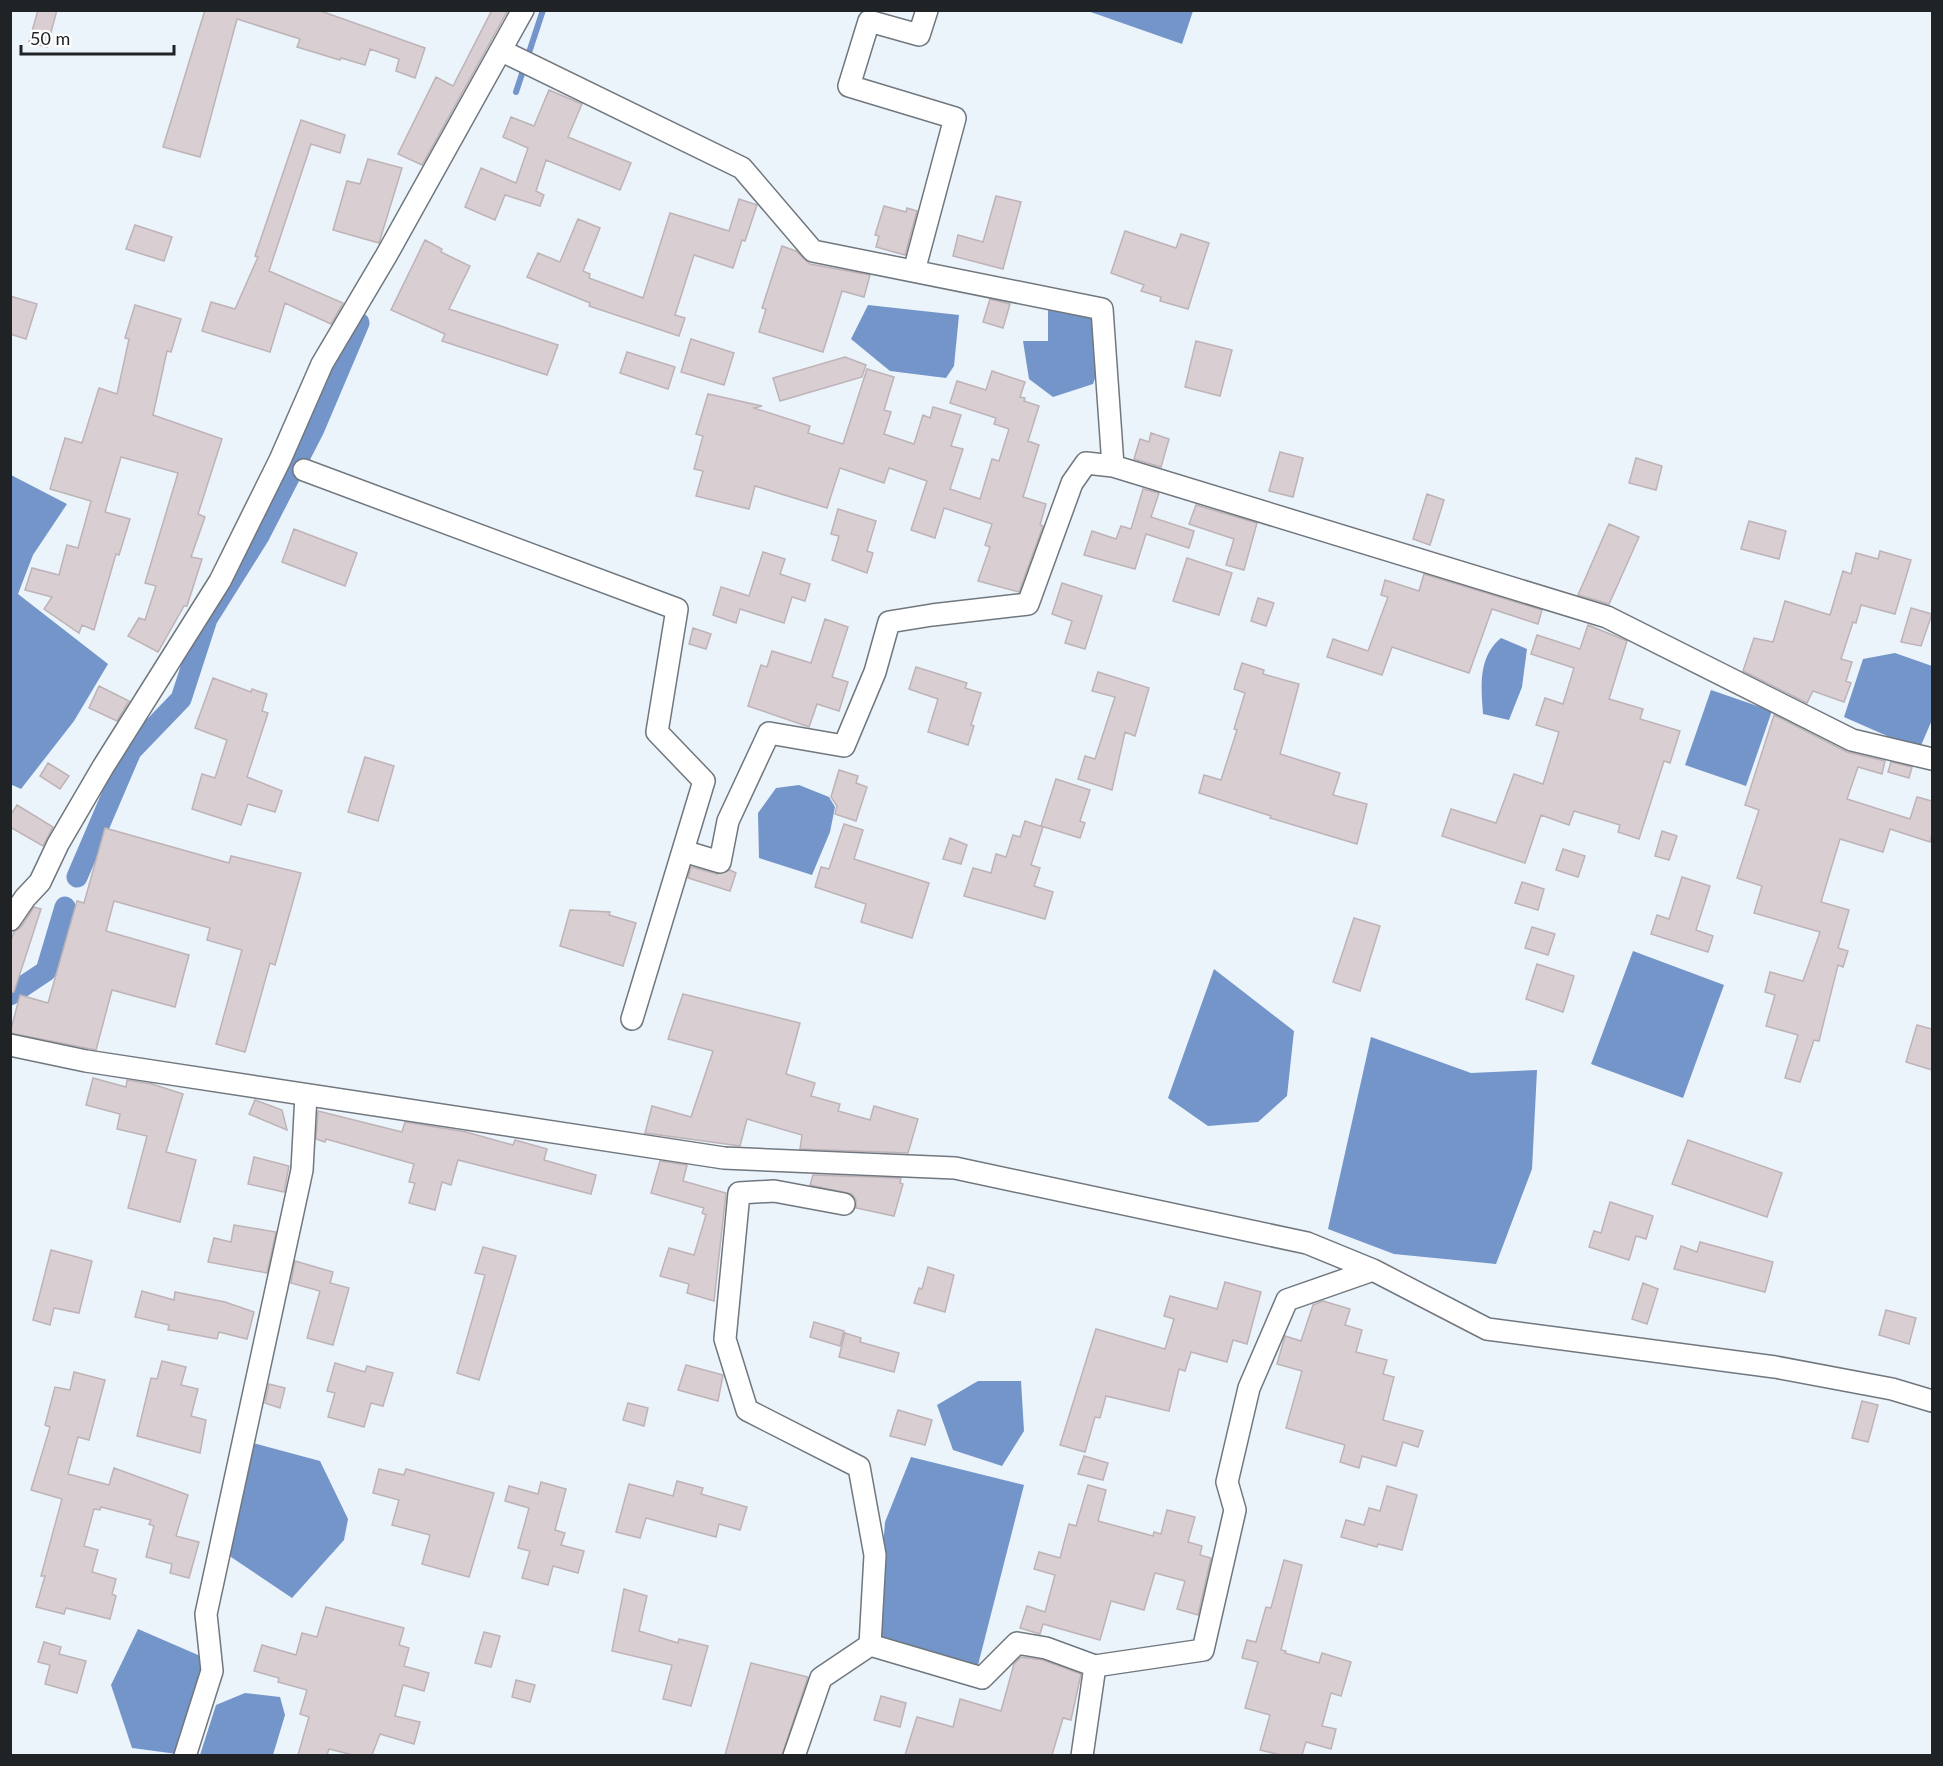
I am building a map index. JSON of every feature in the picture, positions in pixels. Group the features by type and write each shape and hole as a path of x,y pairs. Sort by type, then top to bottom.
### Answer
{"street":[{"path":"10,920 24,898 40,882 58,844 103,767 220,581 280,460 322,364 509,55 523,10"},
{"path":"914,271 955,118 849,86 869,21 919,35 927,10"},
{"path":"509,55 742,168 813,250 1102,309 1113,466"},
{"path":"683,851 720,862 728,821 769,733 844,746 875,672 889,622 952,612 1028,604 1072,483 1086,463 1113,466 1607,617 1852,740 1932,759"},
{"path":"304,470 677,609 657,732 704,782 632,1019"},
{"path":"10,1045 86,1061 724,1158 955,1168 1307,1243 1372,1270 1487,1329 1775,1367 1892,1389 1932,1401"},
{"path":"185,1755 213,1671 206,1614 302,1170 306,1095"},
{"path":"844,1204 774,1191 739,1193 725,1339 747,1410 859,1467 875,1555 870,1645"},
{"path":"870,1645 982,1678 1017,1643 1046,1648 1095,1666 1203,1650 1235,1510 1227,1482 1247,1399 1287,1300 1372,1270"},
{"path":"794,1755 821,1678 870,1645"},
{"path":"1082,1755 1095,1666"}],"water":[{"path":"1085,10 1193,10 1193,11 1182,44"},
{"path":"1048,301 1095,317 1098,370 1093,384 1053,397 1029,379 1023,341 1048,341"},
{"path":"868,305 959,315 954,366 946,378 890,371 851,339"},
{"path":"11,475 67,504 33,555 18,594 108,664 74,721 21,789 10,784"},
{"path":"1501,638 1527,649 1522,687 1509,720 1483,714 1482,683 1485,663 1488,654"},
{"path":"1895,653 1932,666 1932,720 1919,750 1844,717 1863,659"},
{"path":"1711,690 1772,711 1746,786 1685,765"},
{"path":"799,785 829,797 835,807 830,832 812,875 759,858 758,813 776,788"},
{"path":"1633,951 1724,985 1683,1098 1591,1064"},
{"path":"1214,969 1294,1031 1287,1096 1258,1122 1208,1126 1168,1098"},
{"path":"1371,1037 1471,1073 1537,1070 1532,1169 1496,1264 1394,1254 1328,1229"},
{"path":"978,1381 1021,1381 1024,1431 1002,1466 953,1450 937,1405"},
{"path":"253,1443 320,1461 348,1519 344,1540 292,1598 228,1555"},
{"path":"911,1457 1024,1485 977,1669 876,1636 885,1522"},
{"path":"138,1629 205,1658 205,1690 177,1754 132,1748 111,1685"},
{"path":"245,1693 280,1697 285,1715 273,1755 200,1755 216,1705"}],"building":[{"path":"38,10 57,10 47,47 29,42"},
{"path":"205,10 318,10 425,48 415,78 396,71 399,59 370,49 365,65 341,58 340,60 297,47 300,39 237,19 200,157 163,147"},
{"path":"492,10 508,10 422,165 398,154 436,77 453,86"},
{"path":"549,90 582,104 568,137 631,163 620,190 546,160 536,191 544,195 540,206 505,195 495,220 465,207 481,168 516,183 528,148 503,137 511,117 534,126"},
{"path":"301,120 345,135 340,153 311,144 269,271 343,303 331,324 285,303 270,352 202,331 211,302 235,309 258,257 255,256"},
{"path":"368,159 402,168 379,243 333,230 347,181 360,184"},
{"path":"996,196 1021,202 1003,269 953,256 958,235 983,242"},
{"path":"739,199 757,205 745,241 742,240 733,268 694,255 675,315 685,318 679,336 589,306 590,303 527,277 538,253 560,262 578,219 600,228 583,271 590,274 589,278 643,298 670,213 729,231"},
{"path":"884,206 906,212 907,208 917,211 905,255 876,247 879,236 875,235"},
{"path":"135,225 172,237 164,261 126,249"},
{"path":"1125,231 1176,248 1181,234 1209,243 1188,309 1160,301 1161,297 1141,291 1144,285 1111,273"},
{"path":"425,240 442,249 441,252 470,266 449,309 558,345 547,375 442,341 445,334 391,310"},
{"path":"782,246 796,251 810,264 870,275 864,297 842,291 823,352 759,332 766,309 762,308"},
{"path":"10,296 37,304 26,339 10,334"},
{"path":"990,299 1010,304 1003,328 983,322"},
{"path":"135,305 181,319 171,352 167,351 153,415 222,439 198,514 205,517 191,557 202,559 187,606 184,606 158,652 128,636 139,618 145,620 156,586 145,583 178,473 121,457 105,512 130,519 119,555 116,554 94,630 82,625 79,633 44,609 52,597 25,590 32,568 59,575 67,545 78,548 91,501 50,489 65,438 82,443 99,388 117,394 129,339 125,338"},
{"path":"691,339 734,353 724,385 681,372"},
{"path":"1196,341 1232,350 1220,396 1185,387"},
{"path":"627,352 675,367 668,389 620,373"},
{"path":"845,357 866,365 862,377 780,401 773,378"},
{"path":"867,369 894,377 884,410 891,412 884,434 914,444 923,415 930,418 933,407 961,415 951,446 963,449 950,489 980,499 992,459 999,461 1009,429 994,424 996,418 950,403 957,381 986,390 992,371 1025,382 1020,397 1025,398 1024,401 1039,406 1028,441 1039,445 1023,497 1046,504 1040,525 1043,526 1019,592 978,581 990,547 985,545 992,524 944,508 935,538 911,530 927,481 889,468 884,483 840,468 827,508 755,486 749,509 696,496 703,471 694,469 703,436 696,434 708,394 762,406 754,408 810,426 808,433 843,444"},
{"path":"1151,433 1169,439 1161,467 1134,459 1140,439 1149,442"},
{"path":"1280,452 1303,458 1293,497 1269,491"},
{"path":"1636,458 1662,466 1656,490 1629,483"},
{"path":"1143,489 1159,493 1151,517 1194,531 1189,548 1146,534 1135,569 1084,555 1092,531 1116,539 1121,526 1131,529"},
{"path":"1427,494 1444,500 1430,545 1413,539"},
{"path":"1196,505 1257,523 1244,570 1226,565 1234,539 1189,524"},
{"path":"838,509 876,521 867,551 873,553 867,573 832,560 839,536 831,534"},
{"path":"1749,521 1786,531 1779,559 1741,549"},
{"path":"1609,524 1639,537 1609,604 1578,595"},
{"path":"294,529 357,553 345,586 282,562"},
{"path":"1880,551 1911,560 1895,614 1861,605 1841,659 1852,662 1846,681 1851,683 1844,702 1813,691 1807,703 1743,671 1754,638 1773,642 1785,601 1830,615 1843,571 1851,574 1856,553 1878,559"},
{"path":"763,552 785,559 780,574 810,584 805,601 792,597 784,623 740,609 736,623 713,615 721,587 749,596"},
{"path":"1187,558 1232,573 1219,615 1173,601"},
{"path":"1424,574 1542,610 1538,624 1492,609 1469,673 1392,647 1382,675 1327,657 1333,639 1368,651 1388,597 1381,595 1385,580 1419,591"},
{"path":"1062,583 1102,596 1085,649 1065,643 1072,621 1052,614"},
{"path":"1258,598 1274,603 1266,626 1251,621"},
{"path":"1911,608 1932,614 1921,646 1901,642"},
{"path":"825,619 848,627 832,677 848,682 839,711 817,704 809,727 748,706 761,665 767,667 772,651 811,663"},
{"path":"1588,625 1627,641 1609,699 1643,709 1640,719 1680,731 1670,763 1664,761 1639,839 1618,832 1620,825 1574,811 1569,825 1541,815 1525,863 1442,836 1451,809 1496,823 1514,774 1543,784 1559,732 1536,725 1545,698 1563,704 1574,668 1531,654 1537,635 1580,649"},
{"path":"693,628 711,634 706,649 689,644"},
{"path":"1242,663 1264,670 1263,674 1299,684 1280,754 1340,773 1333,795 1367,804 1357,844 1270,818 1271,816 1199,793 1204,775 1221,780 1237,730 1234,729 1245,693 1234,689"},
{"path":"916,667 967,683 965,688 981,693 971,725 974,726 968,745 928,732 938,699 909,689"},
{"path":"1098,672 1149,688 1135,736 1125,732 1112,790 1078,779 1085,756 1095,759 1115,697 1092,691"},
{"path":"213,678 251,692 252,689 267,694 262,711 268,713 247,777 282,791 275,812 248,804 241,825 192,809 202,774 215,778 227,740 195,728"},
{"path":"99,686 129,701 117,721 89,708"},
{"path":"1774,715 1847,752 1885,761 1882,774 1858,767 1847,799 1910,819 1917,797 1932,801 1930,842 1890,829 1883,852 1840,839 1821,902 1849,910 1838,948 1848,951 1843,967 1838,965 1819,1041 1814,1040 1800,1082 1785,1078 1798,1035 1766,1026 1775,995 1765,992 1770,972 1803,981 1820,932 1754,913 1762,886 1737,878 1759,810 1745,805"},
{"path":"365,757 394,766 378,821 348,812"},
{"path":"1891,762 1912,767 1909,778 1888,772"},
{"path":"48,763 69,776 60,789 40,776"},
{"path":"839,770 858,776 856,783 867,787 856,821 835,814 837,806 831,797"},
{"path":"1056,779 1090,790 1080,821 1085,823 1080,838 1041,826"},
{"path":"17,805 53,827 43,846 10,827 10,816"},
{"path":"1025,821 1043,827 1031,865 1040,868 1034,886 1053,892 1045,919 964,896 973,868 991,873 996,854 1006,857 1013,835 1020,837"},
{"path":"844,824 863,830 854,859 929,883 912,938 861,922 866,904 815,887 821,867 829,869"},
{"path":"105,828 229,863 231,856 301,873 275,965 270,963 245,1052 216,1044 242,950 207,940 210,928 114,901 106,931 189,955 175,1007 112,990 96,1050 10,1033 20,995 48,1003 77,901 84,903"},
{"path":"1662,831 1677,836 1669,860 1655,856"},
{"path":"950,838 967,845 961,864 943,859"},
{"path":"1563,849 1585,856 1578,877 1556,870"},
{"path":"691,867 717,874 730,870 736,873 730,891 688,878"},
{"path":"1682,877 1710,886 1696,930 1713,936 1708,952 1651,934 1657,915 1669,919"},
{"path":"1522,882 1544,889 1538,910 1515,903"},
{"path":"34,907 41,909 14,992 10,992 10,943 14,932 21,927"},
{"path":"570,910 610,912 609,915 636,923 623,966 560,946"},
{"path":"1354,918 1380,926 1360,991 1333,982"},
{"path":"1532,927 1555,934 1548,955 1525,948"},
{"path":"1537,964 1574,976 1563,1012 1526,999"},
{"path":"683,994 800,1023 786,1074 815,1083 811,1096 840,1104 838,1111 870,1120 874,1106 918,1119 908,1153 800,1149 802,1135 747,1119 740,1146 645,1133 652,1106 691,1117 713,1051 668,1039"},
{"path":"1917,1025 1932,1029 1932,1070 1906,1062"},
{"path":"93,1078 126,1087 127,1080 152,1084 183,1094 166,1152 196,1160 180,1222 128,1208 147,1136 117,1129 120,1114 86,1105"},
{"path":"255,1100 282,1110 287,1130 249,1114"},
{"path":"318,1111 402,1132 405,1122 466,1132 513,1145 515,1140 547,1149 544,1160 596,1175 591,1194 458,1160 451,1185 442,1182 435,1210 409,1203 415,1183 409,1182 414,1164 326,1139 325,1142 316,1139"},
{"path":"1688,1140 1782,1173 1767,1217 1672,1184"},
{"path":"254,1157 289,1166 284,1192 248,1184"},
{"path":"660,1161 687,1165 683,1181 726,1193 714,1301 687,1293 689,1284 660,1276 669,1248 694,1255 706,1215 702,1213 704,1208 651,1193"},
{"path":"813,1175 901,1178 900,1183 903,1184 894,1216 856,1208 856,1200 852,1194 810,1185"},
{"path":"1610,1202 1653,1216 1646,1239 1636,1236 1629,1260 1589,1247 1594,1231 1601,1233"},
{"path":"234,1225 276,1232 267,1273 208,1262 214,1238 231,1242"},
{"path":"1700,1242 1773,1262 1765,1292 1674,1269 1681,1246 1697,1252"},
{"path":"483,1247 516,1256 479,1380 457,1373 485,1275 475,1273"},
{"path":"51,1250 92,1261 79,1313 54,1308 50,1325 33,1320"},
{"path":"295,1261 333,1272 330,1283 349,1288 333,1345 307,1338 320,1291 291,1283"},
{"path":"928,1267 954,1275 945,1312 914,1303 919,1288 922,1289"},
{"path":"1225,1282 1261,1292 1247,1344 1233,1340 1227,1362 1191,1352 1185,1371 1179,1369 1169,1411 1106,1396 1100,1418 1095,1417 1085,1452 1060,1445 1096,1329 1165,1349 1174,1319 1164,1316 1170,1296 1217,1309"},
{"path":"1643,1283 1658,1289 1647,1324 1632,1319"},
{"path":"142,1291 174,1300 175,1292 225,1302 254,1312 247,1339 219,1332 217,1339 168,1330 169,1325 135,1317"},
{"path":"1323,1301 1350,1309 1345,1325 1362,1330 1356,1352 1387,1360 1383,1374 1394,1377 1383,1420 1423,1431 1418,1447 1403,1442 1396,1466 1362,1456 1359,1468 1340,1462 1345,1445 1286,1428 1302,1371 1277,1364 1285,1336 1301,1341 1313,1305"},
{"path":"1886,1310 1916,1318 1909,1344 1879,1335"},
{"path":"814,1322 844,1331 840,1346 810,1337"},
{"path":"845,1333 861,1338 860,1342 899,1353 894,1372 839,1357"},
{"path":"162,1361 186,1367 181,1385 198,1389 191,1416 206,1420 200,1453 137,1436 151,1378 157,1379"},
{"path":"335,1363 365,1372 367,1366 393,1373 383,1406 371,1403 364,1427 328,1417 335,1393 327,1391"},
{"path":"686,1365 723,1375 718,1401 678,1390"},
{"path":"74,1372 105,1380 89,1440 78,1437 68,1474 109,1485 114,1468 188,1495 176,1536 199,1542 189,1578 170,1573 172,1564 146,1557 154,1526 149,1524 151,1520 101,1507 100,1510 94,1509 84,1546 98,1550 92,1572 116,1579 112,1594 116,1596 110,1619 66,1608 64,1614 36,1607 45,1576 41,1576 62,1499 31,1490 50,1427 45,1425 55,1387 70,1390"},
{"path":"269,1384 285,1388 280,1408 265,1403"},
{"path":"1862,1401 1878,1405 1868,1442 1852,1438"},
{"path":"628,1403 648,1408 644,1426 623,1420"},
{"path":"898,1410 932,1420 925,1445 890,1436"},
{"path":"1084,1456 1108,1463 1103,1480 1078,1474"},
{"path":"379,1469 404,1475 406,1469 494,1493 469,1577 422,1564 430,1535 392,1525 399,1500 373,1493"},
{"path":"677,1481 703,1488 701,1494 747,1507 740,1530 719,1524 716,1537 646,1518 640,1538 616,1532 629,1484 673,1496"},
{"path":"541,1482 566,1489 555,1530 565,1533 561,1545 584,1551 578,1573 553,1566 548,1585 522,1578 530,1551 518,1548 529,1508 505,1501 509,1486 538,1494"},
{"path":"1088,1485 1106,1490 1098,1521 1153,1536 1154,1532 1161,1534 1167,1510 1195,1517 1188,1542 1202,1546 1200,1555 1211,1558 1198,1615 1177,1609 1185,1581 1155,1573 1144,1610 1111,1601 1100,1640 1043,1624 1040,1634 1020,1628 1027,1606 1045,1612 1055,1575 1034,1569 1039,1552 1060,1558 1069,1524 1076,1526"},
{"path":"1387,1486 1417,1495 1402,1550 1378,1544 1377,1547 1341,1537 1346,1520 1364,1525 1369,1508 1380,1511"},
{"path":"1284,1560 1302,1565 1281,1650 1319,1663 1322,1653 1351,1662 1341,1696 1331,1693 1322,1726 1336,1729 1331,1749 1306,1742 1302,1755 1281,1755 1260,1750 1270,1715 1245,1708 1258,1662 1242,1658 1247,1640 1256,1642 1266,1607 1271,1608"},
{"path":"624,1589 647,1596 639,1631 678,1643 679,1639 708,1646 691,1706 663,1699 672,1665 612,1651"},
{"path":"326,1607 404,1628 399,1645 409,1648 404,1666 429,1673 424,1691 403,1685 395,1716 420,1722 414,1744 380,1734 372,1755 353,1755 329,1749 327,1755 298,1755 309,1717 300,1714 307,1690 278,1682 279,1678 254,1671 262,1645 296,1655 302,1633 317,1637"},
{"path":"484,1632 500,1636 491,1667 475,1663"},
{"path":"44,1642 61,1647 59,1654 86,1661 77,1693 45,1684 50,1665 38,1662"},
{"path":"1021,1657 1043,1660 1081,1674 1071,1720 1063,1718 1052,1755 905,1755 917,1717 953,1727 960,1699 1001,1711 1014,1664"},
{"path":"751,1663 808,1677 782,1755 725,1755"},
{"path":"516,1680 535,1685 530,1702 512,1697"},
{"path":"881,1696 906,1703 900,1727 874,1720"}],"waterway":[{"path":"516,92 543,10"},
{"path":"77,877 131,751 181,699 207,619 259,536 314,429 359,323"},
{"path":"10,995 46,971 65,907"}]}
